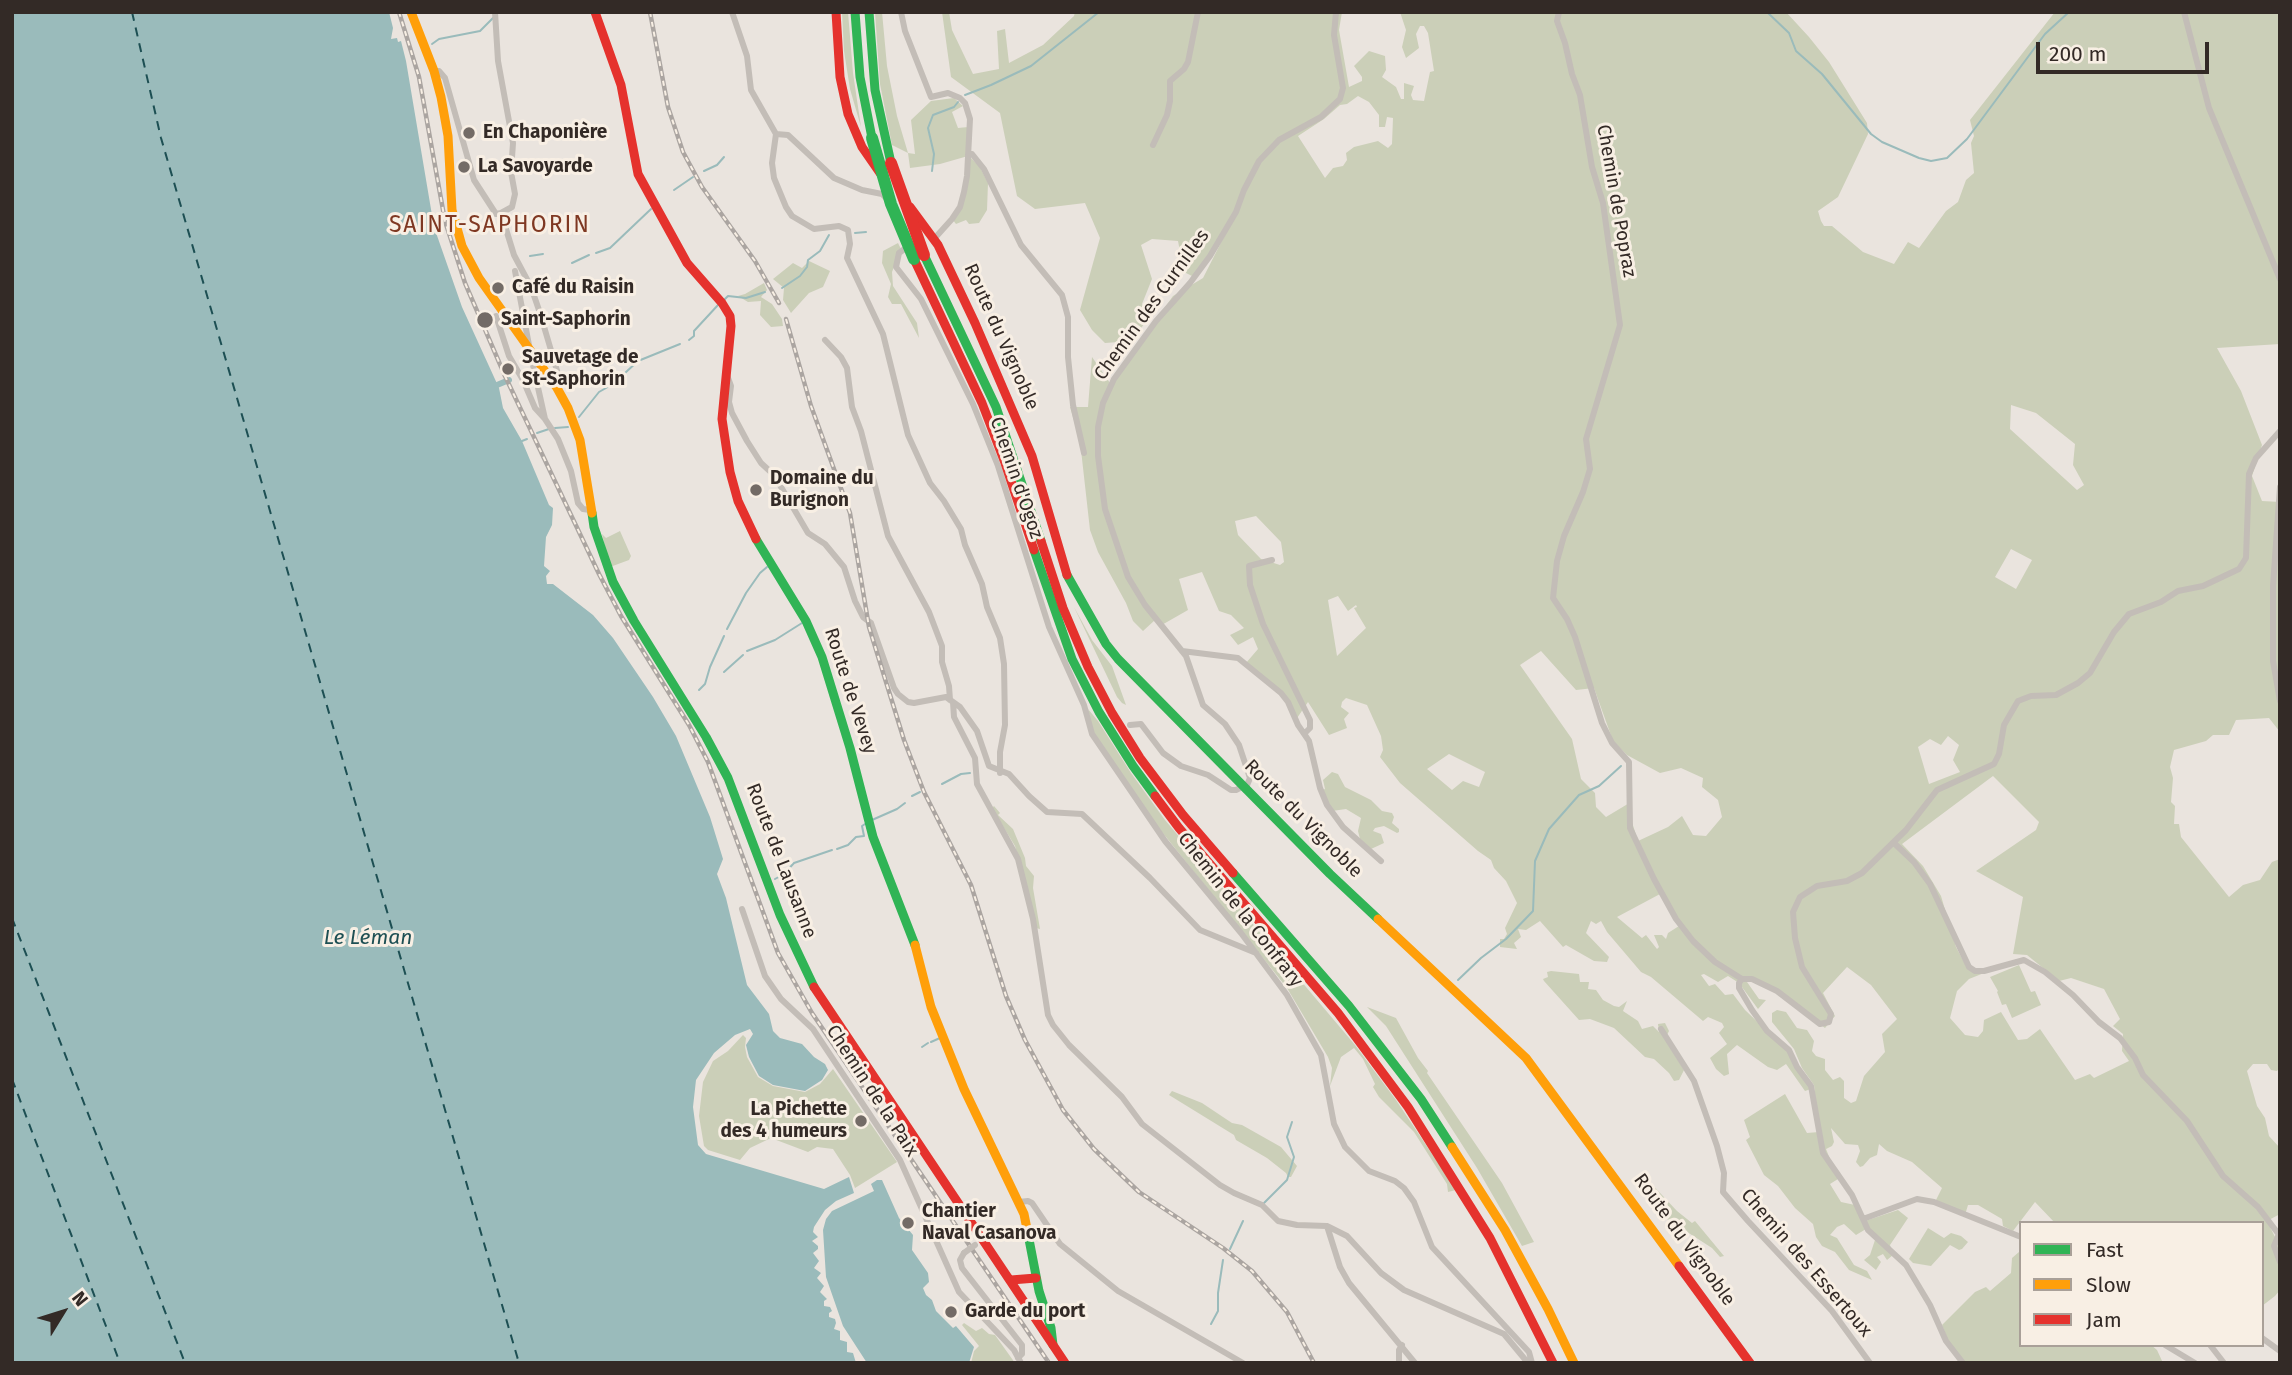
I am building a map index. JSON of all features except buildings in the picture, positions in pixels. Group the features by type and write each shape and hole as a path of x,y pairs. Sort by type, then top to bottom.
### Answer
{"main road":[{"name":"Route de Lausanne","path":"411,12 434,71 446,124 452,210 458,236 473,269 557,388 576,428 600,550 617,591 701,728 728,778 786,929 811,982 980,1242 1011,1280 1065,1363"},
{"name":"Route de Vevey","path":"595,12 621,85 638,174 687,264 729,312 731,326 722,419 730,472 738,501 745,519 816,642 850,748 873,837 916,948 931,1007 964,1089 1019,1202 1028,1230 1053,1345"},
{"name":"Route du Vignoble","path":"836,12 840,77 854,131 869,159 914,211 947,263 1020,424 1032,456 1063,567 1072,588 1118,659 1330,874 1526,1058 1750,1363"},
{"path":"855,12 860,76 872,138 891,204 984,380 1021,477 1069,624 1112,713 1140,758 1206,843 1349,1006 1415,1091 1505,1230 1574,1363"},
{"path":"869,12 875,90 891,163 919,257 982,403 1005,463 1045,589 1078,670 1116,740 1150,790 1199,853 1338,1013 1408,1107 1473,1208 1516,1286 1551,1358"},
{"path":"1011,1280 1038,1284 1035,1299 1027,1305"}],"street":[{"path":"495,12 498,61 513,143 510,172 515,193 513,205 498,214"},
{"path":"732,12 747,56 751,90 776,134 772,163 774,178 786,208 803,225 814,229 839,226 848,230 851,236 846,258 883,334 908,435 930,483 944,500 961,529 1000,638 1004,664 1005,725 1000,752 1000,773"},
{"path":"901,12 905,31 931,97 948,93 962,101 970,126 967,176 960,207 952,219 932,236"},
{"path":"1153,145 1167,116 1170,81 1188,62 1198,12"},
{"name":"Chemin des Curnilles","path":"1244,788 1250,778 1242,753 1225,724 1203,705 1189,662 1145,605 1128,578 1105,509 1098,456 1098,427 1103,402 1114,379 1209,256 1236,212 1259,161 1279,140 1321,117 1340,99 1343,88 1334,36 1336,12"},
{"name":"Chemin de Popraz","path":"1559,12 1557,21 1580,95 1592,167 1604,203 1620,325 1586,439 1590,469 1564,536 1557,561 1553,598 1567,618 1575,637 1602,723 1612,743 1629,762 1630,828 1676,919 1693,941 1723,967 1742,979 1752,979 1777,991 1820,1024 1829,1022 1831,1014 1802,967 1795,938 1795,904 1808,890 1847,881 1863,873 1895,843"},
{"path":"2184,12 2209,108 2280,279"},
{"path":"434,71 444,75 472,176 481,195 498,214 514,255 531,287 558,374 557,388"},
{"path":"776,134 788,135 834,178 885,196 911,235 918,240"},
{"path":"968,155 972,154 984,169 1021,245 1062,295 1068,317 1068,357 1073,405 1084,453"},
{"name":"Chemin d'Ogoz","path":"932,236 918,240 899,253 896,267 921,299 973,404 998,466 1049,627 1084,705 1088,726 1099,744"},
{"path":"515,271 545,419"},
{"path":"496,316 509,356 524,381 535,408 552,430 571,471 578,503 583,509 590,510"},
{"path":"825,340 847,368 852,407 861,431 888,536 929,612 942,646 942,662 954,717 975,758 977,784 1018,859 1033,919 1046,1008 1053,1025 1069,1045 1122,1097 1142,1124 1220,1185 1234,1194 1262,1205 1278,1220 1327,1226 1347,1236 1381,1273 1409,1293 1503,1334 1530,1363"},
{"path":"726,373 731,386 729,402 732,413 747,441 761,463 774,475 808,533 825,544 844,567 860,612 871,623 876,635 894,688 908,702 920,703 937,697 960,707 976,731 989,766 1000,773 1009,774 1028,796 1047,812 1082,814 1200,930 1256,953"},
{"path":"2280,431 2256,458 2249,474 2246,558 2239,569 2203,586 2178,591 2161,602 2129,614 2114,632 2090,673 2078,683 2056,695 2031,696 2018,701 2004,725 1999,754 1994,764 1937,790 1895,843 1914,862 1930,884 1969,967 1975,971 1984,971 2024,960 2045,972 2120,1038 2135,1058 2143,1075 2187,1121 2223,1176 2258,1207 2279,1235 2274,1246 2280,1262"},
{"path":"2280,488 2273,586 2273,661 2280,701"},
{"path":"1272,560 1249,566 1250,585 1260,616 1310,720 1310,727 1305,733"},
{"path":"1182,651 1238,658 1270,682 1289,702 1297,725 1309,741 1320,788 1327,805 1343,827 1381,861"},
{"path":"1130,725 1141,724 1163,753 1181,766 1208,775 1231,790 1244,788"},
{"name":"Chemin de la Confrary","path":"1099,744 1165,841 1287,995 1317,1045 1326,1074 1328,1101 1334,1124 1345,1147 1369,1171 1395,1181 1404,1188 1414,1202 1432,1247 1515,1335 1529,1352 1530,1363"},
{"name":"Chemin de la Paix","path":"742,909 765,976 781,999 813,1029 900,1160 959,1292 1014,1350 1019,1361"},
{"name":"Chemin de Popraz","path":"1723,967 1767,1031 1789,1051 1811,1086 1823,1153 1852,1195 1874,1237 1906,1265 1930,1305 1946,1341 1962,1363"},
{"path":"1739,988 1742,979"},
{"name":"Chemin des Essertoux","path":"1661,1030 1694,1081 1717,1146 1724,1173 1724,1192 1748,1222 1832,1311 1870,1363"},
{"path":"1863,1219 1917,1199 1934,1202 2019,1236"},
{"path":"1019,1202 1028,1200 1032,1203 1060,1244 1118,1292 1243,1363"},
{"path":"1327,1226 1340,1267 1349,1283 1415,1363"},
{"path":"980,1242 964,1253 960,1260 962,1268 1022,1345 1019,1361"},
{"path":"2264,1339 2280,1351"},
{"path":"1399,1363 1399,1350 1402,1345"},
{"path":"2168,1347 2195,1363"},
{"path":"2212,1347 2224,1363"}],"green space":[{"path":"842,12 848,12 861,127 850,89"},
{"path":"875,12 882,12 887,66 908,153 892,145 880,84"},
{"path":"942,12 949,12 952,30 973,74 999,69 997,31 1005,29 1009,63 1043,45 1075,12 1342,12 1339,30 1349,87 1362,81 1354,66 1369,51 1385,56 1386,70 1382,77 1396,87 1401,99 1404,99 1404,83 1414,86 1411,95 1413,100 1424,101 1430,72 1434,71 1428,33 1424,26 1420,26 1416,34 1419,48 1406,58 1402,47 1406,30 1400,12 1786,12 1829,62 1867,123 1868,134 1838,197 1818,211 1821,221 1824,226 1832,226 1863,252 1894,264 1908,242 1919,248 1946,211 1958,202 1966,180 1974,173 1971,143 1974,136 1970,120 2055,12 2280,12 2280,344 2217,348 2241,391 2262,445 2252,476 2262,501 2280,502 2280,732 2269,718 2236,720 2229,735 2213,735 2206,741 2174,750 2170,767 2173,778 2171,802 2175,806 2174,824 2179,824 2181,837 2229,897 2243,885 2260,880 2272,862 2280,859 2280,1067 2277,1071 2271,1070 2267,1064 2253,1064 2247,1071 2269,1136 2280,1148 2280,1214 2267,1221 2277,1241 2280,1259 2280,1290 2275,1296 2264,1304 2264,1221 2053,1221 2035,1202 2013,1231 2003,1226 2002,1219 1978,1205 1968,1205 1965,1215 1934,1204 1942,1188 1912,1162 1887,1151 1879,1144 1877,1155 1860,1167 1856,1162 1860,1151 1858,1145 1845,1144 1831,1128 1834,1142 1826,1149 1838,1179 1830,1184 1841,1202 1855,1205 1862,1222 1898,1210 1908,1218 1890,1245 1893,1255 1887,1260 1883,1254 1877,1257 1881,1262 1876,1270 1864,1260 1870,1255 1875,1240 1866,1229 1856,1235 1844,1224 1837,1227 1830,1235 1837,1238 1854,1265 1867,1271 1872,1280 1849,1270 1835,1252 1822,1246 1816,1237 1813,1224 1795,1208 1778,1186 1764,1175 1746,1140 1750,1137 1744,1120 1785,1094 1807,1133 1819,1132 1814,1085 1802,1068 1794,1049 1772,1022 1772,1013 1777,1010 1786,1012 1797,1028 1807,1030 1814,1041 1812,1051 1816,1056 1825,1059 1825,1070 1833,1080 1840,1077 1844,1081 1844,1098 1851,1103 1856,1101 1864,1076 1885,1052 1882,1034 1897,1019 1871,985 1847,967 1823,993 1835,1016 1825,1028 1778,993 1752,981 1747,982 1759,999 1766,1000 1758,1009 1739,983 1728,976 1718,982 1701,975 1709,986 1715,984 1725,995 1733,994 1745,1010 1787,1050 1811,1089 1805,1091 1786,1064 1777,1070 1768,1067 1737,1045 1727,1054 1729,1074 1724,1076 1710,1058 1727,1044 1719,1033 1724,1027 1722,1023 1708,1017 1703,1021 1651,977 1641,972 1601,921 1596,924 1591,921 1586,933 1609,957 1607,962 1594,961 1566,945 1563,947 1540,921 1526,930 1518,929 1521,937 1514,943 1517,949 1500,947 1500,939 1504,939 1507,934 1505,928 1517,903 1491,860 1400,783 1380,757 1383,750 1381,736 1367,705 1346,698 1341,707 1349,713 1344,719 1347,728 1329,735 1308,702 1295,721 1287,702 1246,663 1258,649 1253,637 1238,645 1230,635 1244,628 1231,615 1219,611 1202,572 1179,579 1188,610 1160,626 1155,620 1143,631 1133,621 1098,552 1090,530 1080,441 1070,407 1088,407 1092,357 1110,383 1173,296 1203,278 1233,219 1194,277 1184,272 1178,241 1152,239 1141,245 1152,279 1142,304 1149,317 1132,341 1105,343 1092,330 1080,310 1100,238 1085,203 1035,209 1017,196 1000,113 951,77","holes":["1358,96 1369,102 1379,115 1379,127 1385,127 1387,117 1393,118 1392,144 1388,148 1378,141 1354,147 1346,153 1347,160 1343,166 1333,168 1325,178 1298,136 1340,105 1347,104","2011,405 2036,413 2075,444 2073,465 2084,485 2077,490 2010,429","1256,516 1281,542 1284,562 1280,565 1261,559 1238,535 1235,521","2011,549 2032,560 2016,589 1995,577","1338,596 1348,611 1356,605 1354,608 1366,628 1337,656 1328,600","1541,651 1576,690 1594,688 1613,741 1627,755 1660,773 1681,768 1703,778 1702,787 1718,800 1722,817 1706,836 1693,835 1682,816 1668,827 1638,841 1630,816 1631,802 1606,817 1596,807 1595,793 1581,779 1572,739 1520,665","1948,736 1959,745 1953,760 1960,772 1929,784 1918,747 1930,739 1941,745","1449,754 1485,772 1479,787 1463,781 1452,790 1427,769","1993,776 2039,822 2036,830 1976,871 2023,897 2013,954 2027,955 2059,981 2071,978 2104,989 2120,1019 2113,1026 2123,1034 2122,1051 2129,1061 2094,1078 2090,1074 2075,1080 2040,1029 2027,1039 2018,1040 2001,1012 1984,1020 1983,1031 1978,1037 1965,1035 1950,1018 1957,991 1969,979 1984,973 1967,968 1956,947 1941,896 1923,866 1902,844","1660,894 1679,926 1668,933 1666,939 1662,935 1654,935 1659,947 1657,949 1646,935 1642,938 1617,917"]},
{"path":"954,98 963,106 952,112 958,128 968,127 968,155 980,167 988,183 987,210 979,223 969,224 966,220 956,224 952,219 960,207 968,156 940,164 910,168 908,153 915,154 911,120 931,101"},
{"path":"898,243 901,249 892,272 893,286 917,323 919,338 901,304 892,304 888,297 891,284 882,263 883,251"},
{"path":"809,261 830,271 823,287 809,293 791,313 783,300 784,288 773,279 793,263 802,268"},
{"path":"764,283 767,290 761,297 772,304 782,319 783,326 771,327 760,315 761,301 748,302 738,296"},
{"path":"620,531 631,556 629,560 610,567 602,534 606,538"},
{"path":"1074,607 1092,640 1112,666 1126,705 1117,697"},
{"path":"1088,709 1165,820 1355,1045 1396,1100 1456,1190 1448,1192 1447,1184 1414,1132 1379,1097 1363,1059 1354,1048 1341,1057 1330,1086 1332,1068 1328,1057 1287,988 1154,822 1093,732"},
{"path":"1332,772 1338,774 1345,787 1371,800 1382,811 1392,813 1392,823 1399,832 1384,826 1375,828 1373,831 1381,834 1384,843 1371,849 1360,839 1358,831 1361,818 1346,809 1332,811 1322,790 1325,789 1323,780"},
{"path":"994,806 1000,813 998,815 1013,829 1026,866 1034,876 1033,888 1040,929 1036,928 1015,846 992,808"},
{"path":"2019,965 2031,992 2035,991 2041,1005 2012,1018 2006,1004 2002,1005 1990,977"},
{"path":"1547,972 1579,974 1580,982 1589,982 1588,989 1596,990 1603,1000 1614,1006 1619,1007 1627,1001 1623,1011 1638,1021 1642,1029 1653,1026 1659,1032 1658,1024 1665,1023 1669,1031 1665,1039 1684,1070 1679,1080 1674,1081 1654,1059 1645,1057 1614,1028 1590,1019 1579,1020 1544,981 1543,979 1548,977"},
{"path":"1367,1007 1396,1018 1427,1073 1502,1183 1534,1242 1522,1246 1477,1168 1386,1026"},
{"path":"743,1035 746,1038 747,1057 758,1077 773,1086 805,1092 820,1084 833,1069 897,1162 855,1188 833,1149 817,1147 808,1152 771,1138 750,1148 740,1160 708,1150 704,1146 699,1116 703,1082 713,1061 728,1051"},
{"path":"1172,1091 1202,1103 1232,1123 1242,1125 1281,1147 1297,1166 1291,1177 1267,1158 1236,1140 1234,1135 1169,1095"},
{"path":"1647,1179 1677,1211 1692,1223 1695,1221 1724,1256 1720,1257 1712,1248 1667,1219 1643,1191 1644,1180"},
{"path":"1928,1228 1944,1238 1951,1233 1968,1242 1959,1250 1950,1245 1931,1266 1913,1263 1909,1259"},
{"path":"2019,1252 2019,1347 2153,1347 2163,1363 1961,1363 1953,1353 1942,1325 1975,1292 1986,1287 1990,1291 2011,1273 2012,1258"},
{"path":"964,1323 976,1331 982,1328 995,1335 1015,1363 971,1363 974,1351 979,1346 962,1325"}],"water":[{"name":"Le Léman","path":"12,12 389,12 393,28 391,39 397,38 398,42 401,41 406,61 434,227 462,307 499,388 503,408 522,441 549,505 553,508 552,525 546,537 544,566 550,571 546,576 547,584 553,584 593,615 613,638 676,736 710,817 723,859 717,874 726,898 747,985 769,1014 773,1031 780,1038 802,1044 825,1064 828,1070 822,1080 805,1091 773,1085 759,1076 749,1057 746,1045 753,1034 750,1029 735,1035 714,1053 696,1080 693,1107 698,1145 706,1154 824,1189 849,1177 854,1193 836,1201 825,1210 814,1227 813,1232 818,1237 812,1241 818,1246 813,1253 819,1261 814,1268 821,1273 817,1278 824,1286 820,1292 827,1299 824,1306 830,1307 832,1311 829,1317 835,1319 836,1323 834,1329 840,1331 840,1340 847,1342 847,1352 853,1353 856,1363 12,1363"},
{"path":"882,1180 899,1218 913,1235 912,1250 928,1273 929,1282 923,1288 926,1295 932,1300 936,1311 953,1328 956,1326 974,1347 969,1363 867,1363 843,1326 826,1277 823,1230 832,1211 874,1191 871,1184"}],"waterway":[{"path":"965,95 1031,66 1099,12"},
{"path":"1767,12 1789,33 1796,51 1822,74 1871,134 1882,142 1931,161 1947,158 1967,139 2045,34 2069,12"},
{"path":"432,44 439,39 480,31 493,18"},
{"path":"932,171 934,154 928,128 933,115 954,107 958,102"},
{"path":"704,171 717,165 724,157"},
{"path":"674,190 693,177"},
{"path":"596,253 610,248 651,209"},
{"path":"855,233 866,232"},
{"path":"782,288 800,276 807,267 808,260 820,251 829,235"},
{"path":"530,256 543,254"},
{"path":"572,263 589,255"},
{"path":"724,300 728,296 746,298 765,292"},
{"path":"689,340 718,305"},
{"path":"579,417 599,392 613,384 638,361 680,344"},
{"path":"497,385 509,380"},
{"path":"555,428 568,427"},
{"path":"537,433 549,429"},
{"path":"522,441 527,439"},
{"path":"727,629 746,593 767,567"},
{"path":"747,651 775,640 802,623"},
{"path":"699,690 705,684 724,636"},
{"path":"724,672 743,655"},
{"path":"1458,980 1506,939 1533,911 1535,861 1549,829 1579,795 1599,786 1621,766"},
{"path":"942,784 961,774 970,773"},
{"path":"912,796 920,792"},
{"path":"872,820 905,803"},
{"path":"837,849 848,845 856,837 864,836 862,826 865,824"},
{"path":"775,879 794,863 832,850"},
{"path":"931,1042 940,1038"},
{"path":"922,1047 928,1043"},
{"path":"1264,1203 1287,1180 1294,1157 1287,1137 1292,1122"},
{"path":"1230,1249 1243,1221"},
{"path":"1211,1324 1218,1311 1223,1260"}],"ferry route":[{"path":"132,12 161,138 519,1363"},
{"path":"12,918 185,1363"},
{"path":"12,1079 120,1363"}],"railway":[{"path":"399,12 419,77 445,221 465,283 505,376 599,574 621,616 689,725 708,762 778,953 812,1013 1049,1363"},
{"path":"650,12 668,107 683,152 702,187 755,261 779,303"},
{"path":"786,319 811,406 850,513 869,627 904,740 924,792 971,885 1006,996 1025,1040 1063,1110 1094,1149 1139,1192 1223,1248 1252,1271 1287,1312 1314,1363"}],"traffic: fast":[{"path":"855,12 860,77 872,138"},
{"path":"869,12 875,90 891,163"},
{"path":"872,138 891,204 914,259"},
{"path":"924,255 996,407 1041,541"},
{"path":"592,513 594,527 613,582 728,778 780,915 814,987"},
{"path":"756,539 806,621 822,657 850,748 873,837 915,945"},
{"path":"1034,550 1072,659 1099,712 1155,796"},
{"path":"1067,575 1106,644 1118,659 1330,874 1378,919"},
{"path":"1233,873 1349,1006 1421,1099 1452,1147"},
{"path":"1027,1229 1053,1345"}],"traffic: slow":[{"path":"411,12 441,97 448,136 452,210 462,246 479,278 557,388 568,408 580,440 592,513"},
{"path":"1378,919 1526,1058 1679,1266"},
{"path":"915,945 931,1007 964,1089 1024,1214 1027,1229"},
{"path":"1452,1147 1505,1230 1574,1363"}],"traffic: jam":[{"path":"595,12 621,85 638,174 687,263 730,316 722,419 730,472 738,501 756,539"},
{"path":"836,12 840,77 848,114 862,147 880,173"},
{"path":"891,163 924,255"},
{"path":"910,207 938,245 1032,456 1067,575"},
{"path":"914,259 982,403 1034,550"},
{"path":"1041,541 1063,608 1088,667 1112,713 1140,758 1183,815 1233,873"},
{"path":"1155,796 1179,828 1338,1013 1408,1107 1490,1238 1553,1363"},
{"path":"814,987 1065,1363"},
{"path":"1679,1266 1750,1363"},
{"path":"1011,1280 1036,1278"}],"place":[{"name":"En Chaponière","path":"469,133"},
{"name":"La Savoyarde","path":"464,167"},
{"name":"Café du Raisin","path":"498,288"},
{"name":"Saint-Saphorin","path":"485,320"},
{"name":"Sauvetage de St-Saphorin","path":"508,369"},
{"name":"Domaine du Burignon","path":"756,490"},
{"name":"La Pichette des 4 humeurs","path":"861,1121"},
{"name":"Chantier Naval Casanova","path":"908,1223"},
{"name":"Garde du port","path":"951,1312"}],"district":[{"name":"SAINT-SAPHORIN","path":"490,226"}]}
